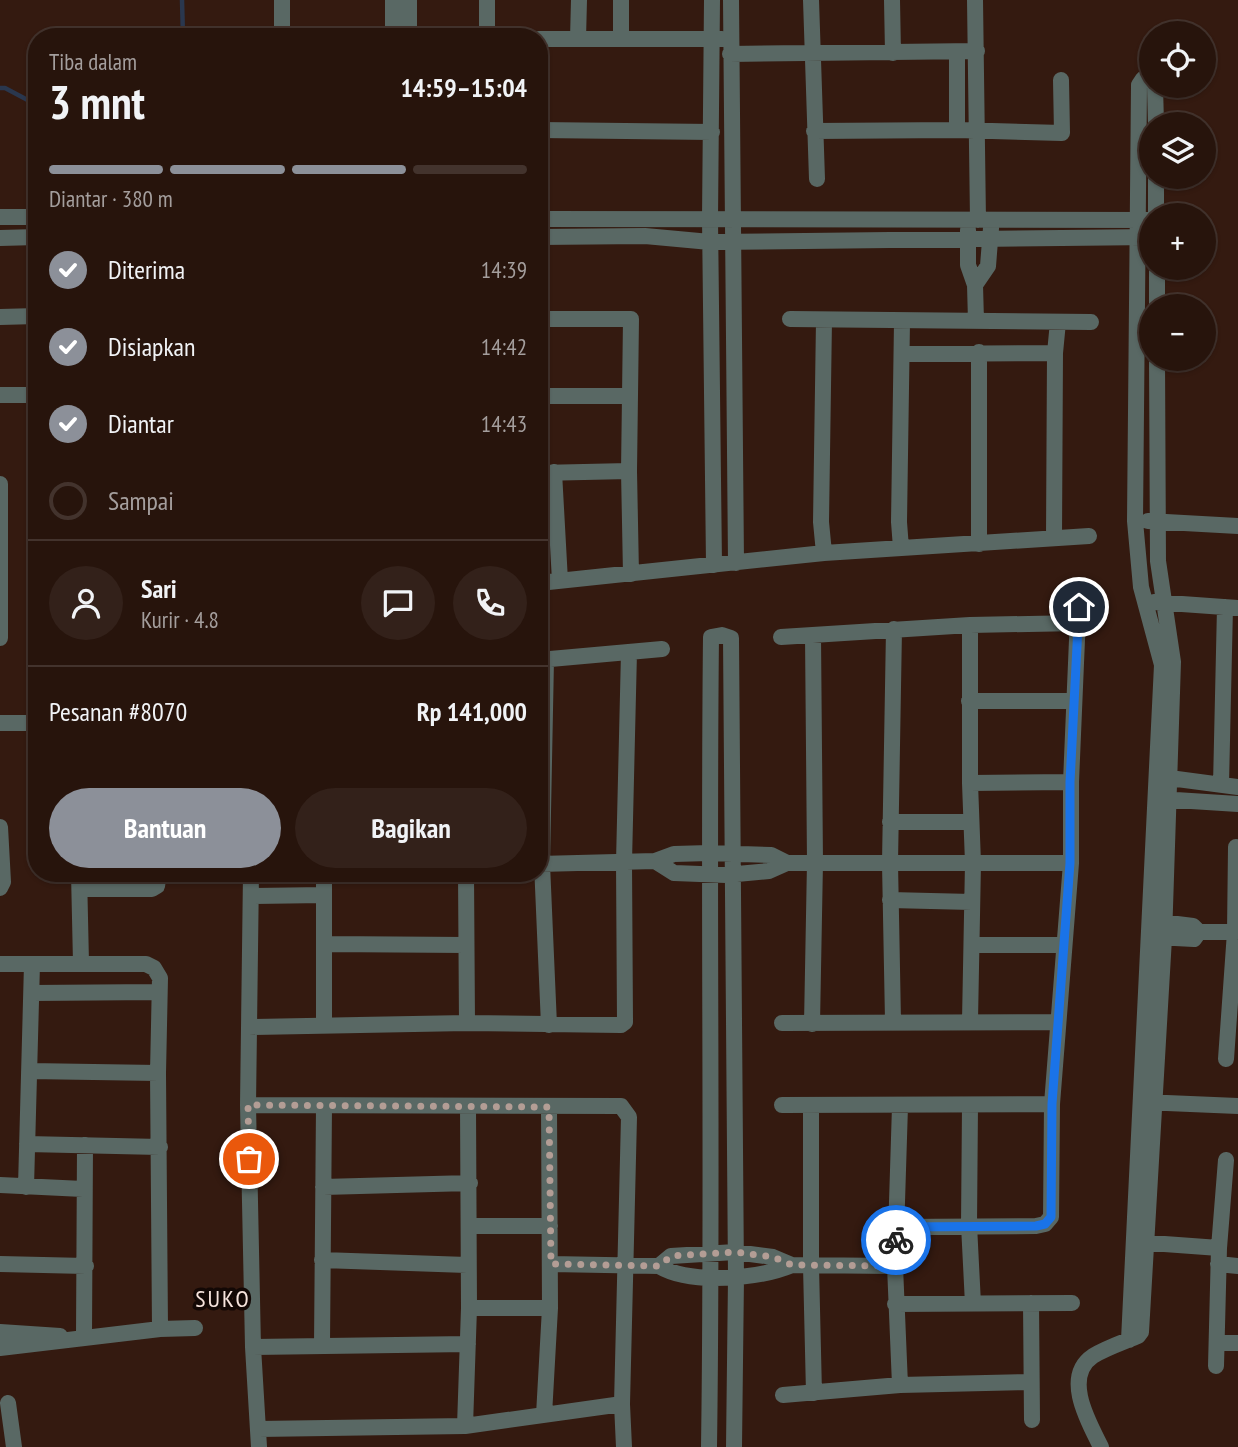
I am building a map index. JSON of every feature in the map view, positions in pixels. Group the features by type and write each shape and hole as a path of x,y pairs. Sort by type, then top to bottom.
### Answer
{"street":[{"path":"282,0 282,28"},
{"path":"393,0 393,28"},
{"path":"409,0 409,28"},
{"path":"487,0 487,28"},
{"path":"578,39 579,0"},
{"path":"621,0 621,39"},
{"path":"712,0 724,42 721,219 725,564"},
{"path":"725,564 722,242 712,132 731,0"},
{"path":"811,0 817,179"},
{"path":"892,0 893,53"},
{"path":"975,0 979,220 990,238 988,265 975,285"},
{"path":"548,39 724,42 811,53 976,51"},
{"path":"957,52 957,130"},
{"path":"814,131 977,130 1062,133 1061,80"},
{"path":"1140,98 1144,203"},
{"path":"548,130 712,132"},
{"path":"0,216 28,217"},
{"path":"548,219 1139,220"},
{"path":"976,321 975,285 968,265 968,239 979,220"},
{"path":"548,237 645,236 722,242 1139,237"},
{"path":"0,239 28,237"},
{"path":"1143,280 1135,521 1141,587 1162,664 1163,777"},
{"path":"0,317 28,316"},
{"path":"548,319 631,320 631,574"},
{"path":"790,319 1091,322"},
{"path":"824,320 821,522 824,553"},
{"path":"901,548 902,322"},
{"path":"1054,538 1055,353 1058,322"},
{"path":"979,352 979,544"},
{"path":"902,354 1055,353"},
{"path":"1101,1447 1084,1413 1079,1390 1081,1371 1090,1358 1129,1340 1139,1242 1163,777 1173,662 1158,561 1157,371"},
{"path":"0,395 28,395"},
{"path":"548,396 629,396"},
{"path":"548,473 629,471"},
{"path":"0,484 0,638"},
{"path":"548,488 560,581"},
{"path":"1135,521 1238,526"},
{"path":"548,582 824,553 1088,536"},
{"path":"896,1227 1036,1226 1045,1224 1051,1217 1052,1104 1070,863 1070,782 1079,592"},
{"path":"1145,603 1163,601 1232,607 1221,785"},
{"path":"781,637 970,625 1079,623"},
{"path":"970,625 973,863 970,1021"},
{"path":"893,1021 890,822 894,629"},
{"path":"709,1447 721,875 722,854 731,638 724,635 711,637 722,854 736,1277 734,1447"},
{"path":"812,1024 815,862 813,636"},
{"path":"548,659 663,649"},
{"path":"249,1027 625,1022 624,862 629,652"},
{"path":"969,701 1073,701"},
{"path":"0,723 28,723"},
{"path":"1163,777 1238,787"},
{"path":"970,783 1070,782"},
{"path":"1162,799 1238,804"},
{"path":"890,822 971,822"},
{"path":"0,827 3,882 0,888"},
{"path":"1226,1059 1234,1034 1236,847"},
{"path":"548,864 655,861 674,854 771,855 787,863"},
{"path":"655,861 674,873 721,875 769,871 787,863 815,862 1070,863"},
{"path":"80,882 81,963"},
{"path":"89,882 152,889 158,882"},
{"path":"251,882 248,1105 253,1347 259,1447"},
{"path":"324,882 324,1026"},
{"path":"466,882 467,1023"},
{"path":"542,882 549,1025"},
{"path":"251,896 324,895"},
{"path":"890,900 972,902"},
{"path":"1156,929 1193,926 1199,932 1236,932"},
{"path":"325,944 466,945"},
{"path":"972,946 1063,946"},
{"path":"0,964 145,964 154,968 160,978 160,1329"},
{"path":"26,1187 32,964"},
{"path":"32,993 158,992"},
{"path":"782,1023 1058,1022"},
{"path":"29,1071 158,1073"},
{"path":"1146,1102 1238,1106"},
{"path":"782,1105 1052,1104"},
{"path":"248,1105 621,1106 629,1117 622,1404 624,1447"},
{"path":"811,1105 814,1393"},
{"path":"970,1105 969,1225 973,1304"},
{"path":"322,1345 324,1106"},
{"path":"900,1106 895,1266 900,1385"},
{"path":"465,1426 469,1308 468,1107"},
{"path":"544,1415 551,1264 549,1107"},
{"path":"27,1144 160,1147"},
{"path":"78,1338 86,1266 83,1189 85,1145"},
{"path":"1216,1366 1218,1256 1231,1187 1226,1160"},
{"path":"323,1187 470,1183"},
{"path":"0,1185 83,1189"},
{"path":"469,1226 550,1226"},
{"path":"1139,1242 1218,1256 1238,1266"},
{"path":"659,1266 671,1256 735,1252 773,1257 792,1265 895,1266"},
{"path":"322,1260 467,1265"},
{"path":"0,1264 86,1266"},
{"path":"551,1264 659,1266 671,1273 711,1277 773,1273 792,1265"},
{"path":"1031,1303 1032,1420"},
{"path":"895,1304 1072,1303"},
{"path":"469,1308 550,1308"},
{"path":"0,1348 160,1329 195,1328"},
{"path":"0,1332 78,1338"},
{"path":"1217,1343 1238,1343"},
{"path":"253,1347 468,1344"},
{"path":"783,1395 900,1385 1031,1382"},
{"path":"8,1403 14,1447"},
{"path":"258,1429 465,1426 622,1404"}],"waterway":[{"path":"182,0 183,28"},
{"path":"0,88 28,100"}],"way so far":[{"path":"249,1159 248,1105 549,1107 551,1264 659,1266 671,1256 735,1252 773,1257 792,1265 895,1266 896,1240"}],"district":[{"name":"SUKO","path":"223,1298"}],"route":[{"path":"896,1240 896,1227 1036,1226 1045,1224 1051,1217 1052,1104 1070,863 1070,782 1079,607"}]}
